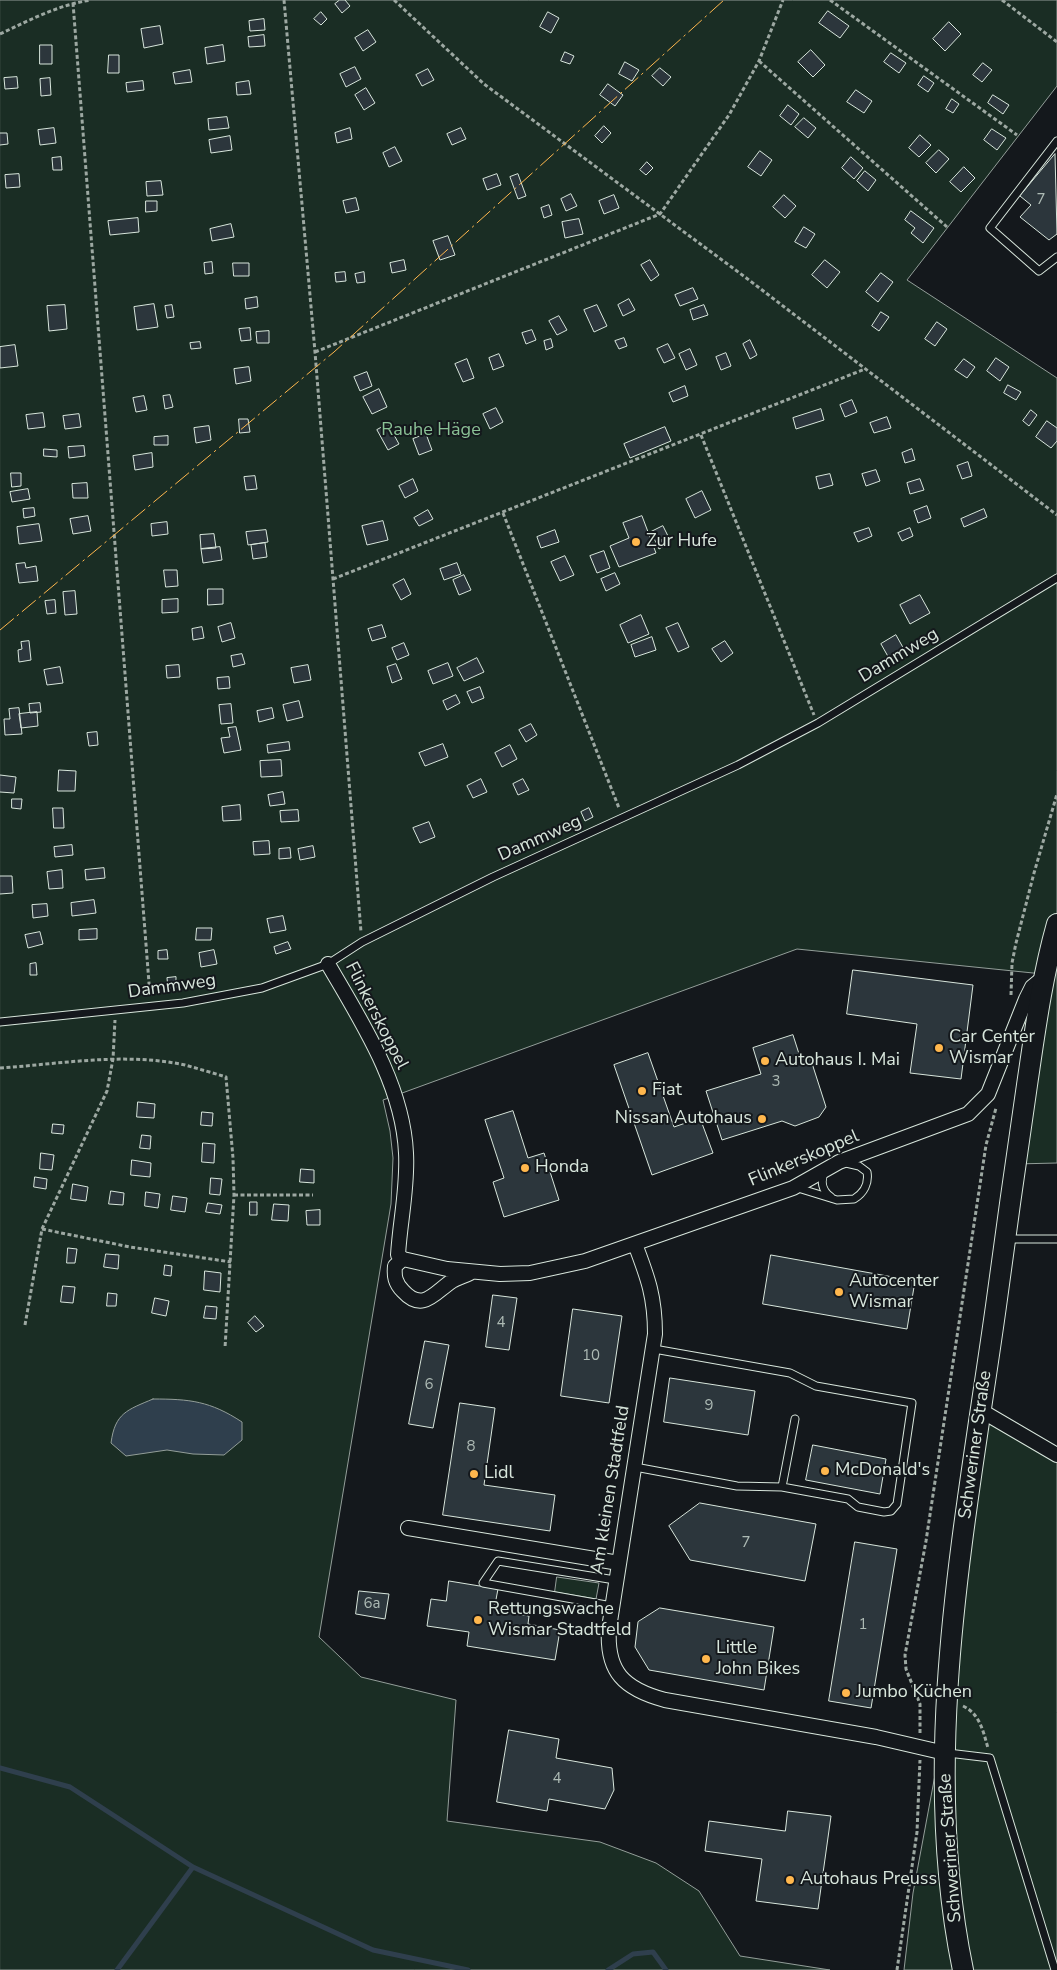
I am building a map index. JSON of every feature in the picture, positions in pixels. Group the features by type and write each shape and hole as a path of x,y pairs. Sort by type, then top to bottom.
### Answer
{"main road":[{"name":"Schweriner Straße","path":"963,1970 944,1800 946,1704 961,1557 980,1410 1043,978 1057,924"}],"street":[{"name":"Flinkerskoppel","path":"328,964 366,1030 399,1110 406,1152 406,1179 398,1256 404,1260 447,1270 530,1274 585,1261 793,1188 833,1166 968,1114 988,1094 1026,999 1032,987 1043,978"},
{"name":"Am kleinen Stadtfeld","path":"635,1244 652,1288 655,1310 654,1349 612,1606 608,1644 609,1654 619,1675 637,1691 665,1700 920,1746 945,1753"},
{"name":"Flinkerskoppel","path":"404,1260 395,1266 395,1278 404,1293 414,1299 431,1298 452,1281 472,1272"},
{"path":"980,1410 1057,1455"},
{"path":"408,1528 618,1563"}],"lane":[{"path":"1057,141 990,228 1040,271 1057,257"},
{"name":"Dammweg","path":"0,1022 151,1008 262,988 328,964 362,942 492,877 738,765 818,724 1057,578"},
{"path":"793,1188 804,1189 837,1200 846,1201 858,1197 868,1180 867,1172 863,1168 855,1164 833,1166 822,1184 828,1195 837,1200"},
{"path":"1005,1239 1057,1239"},
{"path":"634,1467 737,1486 782,1486 848,1499 858,1507 874,1510 891,1511 896,1504 912,1403 816,1386 803,1377 783,1371 654,1349"},
{"path":"782,1486 795,1419"},
{"path":"612,1606 483,1583 498,1561 616,1580"},
{"path":"945,1753 990,1758 1056,1970"}],"path":[{"path":"0,34 73,3 91,0"},
{"path":"284,0 315,352 362,942"},
{"path":"394,0 484,84 660,214 1057,515"},
{"path":"315,352 660,214 729,115 759,61 784,0"},
{"path":"830,0 1017,135"},
{"path":"1002,0 1057,42"},
{"path":"73,3 151,1008"},
{"path":"759,61 947,227"},
{"path":"333,579 865,369"},
{"path":"701,435 818,724"},
{"path":"503,513 623,818"},
{"path":"1011,1000 1012,963 1016,943 1057,794"},
{"path":"24,1325 42,1229 107,1091 113,1060 115,1010"},
{"path":"0,1068 113,1060 184,1065 226,1077 234,1195 225,1348"},
{"path":"897,1970 917,1832 920,1746 920,1704 906,1669 905,1655 926,1541 986,1145 996,1107 994,1098 988,1094"},
{"path":"234,1195 313,1195"},
{"path":"42,1229 130,1247 231,1262"}],"green space":[{"name":"Rauhe Häge","path":"0,0 1057,0 1057,86 907,280 1057,378 1057,1163 1015,1164 1043,974 797,949 383,1100 390,1131 393,1158 391,1204 319,1637 361,1677 456,1700 447,1821 600,1842 656,1863 699,1891 740,1956 830,1970 0,1970"},
{"path":"985,1414 1057,1455 1057,1970 904,1970 913,1893 938,1759"},
{"path":"557,1577 599,1583 596,1599 555,1592"}],"water":[{"path":"153,1399 189,1401 210,1405 242,1422 242,1440 224,1455 193,1454 167,1450 126,1456 111,1443 116,1425 119,1419 129,1410"}],"building":[{"path":"340,0 345,0 350,6 342,13 335,4"},
{"path":"828,11 849,26 840,38 819,23"},
{"path":"321,12 327,19 321,25 314,19"},
{"path":"548,12 559,18 551,33 540,27"},
{"path":"264,19 265,30 250,31 249,21"},
{"path":"949,22 961,34 945,51 933,39"},
{"path":"160,26 163,44 144,48 141,29"},
{"path":"368,30 376,42 363,51 355,38"},
{"path":"264,35 265,46 249,47 248,37"},
{"path":"40,45 52,45 52,64 40,64"},
{"path":"223,45 225,61 207,64 205,48"},
{"path":"811,50 825,65 813,77 798,62"},
{"path":"565,52 574,56 570,64 561,61"},
{"path":"891,53 906,63 899,73 884,62"},
{"path":"109,55 119,55 119,73 108,73"},
{"path":"625,62 639,70 632,81 619,74"},
{"path":"983,63 992,70 982,82 973,75"},
{"path":"355,67 361,79 346,87 340,74"},
{"path":"660,68 671,77 663,86 652,76"},
{"path":"428,69 434,80 422,86 416,75"},
{"path":"190,70 192,82 175,84 173,73"},
{"path":"924,76 934,83 928,92 918,85"},
{"path":"17,77 18,88 5,89 4,78"},
{"path":"50,78 51,95 41,96 40,79"},
{"path":"143,81 144,90 127,92 126,83"},
{"path":"249,81 251,94 237,95 236,83"},
{"path":"608,84 623,95 615,106 600,95"},
{"path":"366,88 375,103 364,110 355,95"},
{"path":"856,90 872,101 864,113 847,102"},
{"path":"993,95 1009,105 1003,114 988,103"},
{"path":"952,99 959,104 953,113 946,109"},
{"path":"788,105 799,114 791,125 780,116"},
{"path":"227,117 229,128 209,130 208,119"},
{"path":"804,118 816,128 808,138 795,127"},
{"path":"604,126 611,133 602,143 595,136"},
{"path":"54,128 56,143 40,145 38,130"},
{"path":"350,128 352,139 337,143 335,133"},
{"path":"461,128 466,139 452,145 447,134"},
{"path":"992,129 1006,138 997,150 984,140"},
{"path":"0,133 7,133 8,144 0,145"},
{"path":"920,135 931,145 919,157 909,148"},
{"path":"230,136 232,150 211,153 209,140"},
{"path":"395,147 402,161 389,167 383,153"},
{"path":"939,150 949,159 936,173 926,163"},
{"path":"760,151 772,160 761,176 748,167"},
{"path":"1055,154 1057,234 1049,240 1020,217 1031,205 1020,196"},
{"path":"61,157 62,170 53,170 52,158"},
{"path":"851,157 863,168 854,179 842,168"},
{"path":"647,162 653,168 646,175 640,170"},
{"path":"964,167 975,178 961,192 950,182"},
{"path":"865,171 876,180 868,191 857,181"},
{"path":"19,174 20,187 6,188 5,175"},
{"path":"497,174 501,185 487,190 483,179"},
{"path":"518,174 526,196 518,199 510,177"},
{"path":"161,181 163,195 147,196 146,182"},
{"path":"571,194 577,206 566,211 561,199"},
{"path":"614,195 619,208 604,214 599,201"},
{"path":"784,195 796,206 785,218 773,207"},
{"path":"356,198 359,210 346,213 343,201"},
{"path":"146,201 157,201 157,211 146,212"},
{"path":"549,205 552,215 544,218 541,208"},
{"path":"911,211 934,228 923,243 911,233 915,228 905,220"},
{"path":"138,218 139,232 110,235 108,221"},
{"path":"579,219 583,234 565,238 562,222"},
{"path":"231,224 234,237 212,241 210,229"},
{"path":"804,227 815,234 806,248 795,242"},
{"path":"448,236 455,255 440,260 433,241"},
{"path":"404,260 406,270 392,273 390,263"},
{"path":"650,260 659,275 651,281 641,265"},
{"path":"825,260 840,272 827,288 812,275"},
{"path":"212,262 213,273 205,274 204,263"},
{"path":"233,263 249,263 249,276 234,276"},
{"path":"345,272 346,281 336,282 335,273"},
{"path":"364,272 365,282 357,283 355,274"},
{"path":"881,273 893,282 878,302 866,292"},
{"path":"693,288 698,299 680,306 675,295"},
{"path":"257,297 258,307 246,309 245,299"},
{"path":"629,299 635,310 623,316 618,305"},
{"path":"154,304 158,327 137,330 134,307"},
{"path":"65,305 67,329 49,331 47,306"},
{"path":"172,305 174,317 167,318 165,306"},
{"path":"597,305 607,326 594,332 584,310"},
{"path":"704,305 708,315 693,320 690,310"},
{"path":"881,312 889,317 879,331 872,326"},
{"path":"559,316 567,330 557,335 549,321"},
{"path":"937,322 947,329 935,346 925,339"},
{"path":"250,328 251,340 241,341 239,329"},
{"path":"532,330 536,340 526,344 522,333"},
{"path":"269,331 269,343 257,343 256,332"},
{"path":"624,338 627,346 619,349 615,341"},
{"path":"551,339 553,347 546,350 544,341"},
{"path":"750,340 757,355 750,359 743,344"},
{"path":"200,342 201,348 191,349 190,343"},
{"path":"668,344 675,358 664,363 657,349"},
{"path":"15,345 18,366 0,368 0,347"},
{"path":"690,349 697,365 686,370 679,354"},
{"path":"726,353 731,366 721,370 716,357"},
{"path":"499,354 504,366 493,370 489,358"},
{"path":"996,358 1009,367 1000,381 987,371"},
{"path":"467,359 474,378 463,382 455,364"},
{"path":"964,359 975,367 967,378 955,370"},
{"path":"249,367 251,381 236,384 234,369"},
{"path":"367,372 372,386 360,391 354,377"},
{"path":"1008,385 1021,392 1016,400 1004,393"},
{"path":"685,386 688,396 673,402 669,393"},
{"path":"379,389 387,407 372,414 363,397"},
{"path":"170,395 173,407 165,409 163,396"},
{"path":"144,396 147,410 136,412 133,398"},
{"path":"852,400 857,412 845,417 840,405"},
{"path":"496,408 503,422 490,429 483,414"},
{"path":"821,409 824,420 796,429 793,418"},
{"path":"1031,410 1037,415 1029,426 1023,421"},
{"path":"43,413 45,427 28,429 26,415"},
{"path":"79,414 81,427 65,429 63,416"},
{"path":"887,417 891,428 874,433 870,423"},
{"path":"239,419 248,419 250,432 240,433"},
{"path":"1047,421 1057,428 1057,441 1051,448 1036,437"},
{"path":"388,424 399,444 388,450 377,430"},
{"path":"209,426 211,440 196,443 194,428"},
{"path":"665,427 671,441 630,458 624,444"},
{"path":"426,434 432,450 419,455 413,439"},
{"path":"168,436 168,445 154,445 154,437"},
{"path":"84,446 85,456 69,458 68,447"},
{"path":"44,449 57,450 57,457 44,456"},
{"path":"912,449 915,460 905,463 902,453"},
{"path":"152,453 153,467 135,470 133,456"},
{"path":"968,462 972,476 962,479 957,466"},
{"path":"876,470 880,481 866,486 862,474"},
{"path":"11,473 21,473 21,486 12,487"},
{"path":"830,474 833,485 819,489 816,477"},
{"path":"255,476 257,489 246,490 244,477"},
{"path":"413,479 418,491 405,498 399,486"},
{"path":"920,479 924,490 910,494 907,483"},
{"path":"87,483 88,498 73,498 72,484"},
{"path":"28,489 30,499 12,502 10,492"},
{"path":"702,491 711,510 695,518 686,499"},
{"path":"927,506 931,518 918,523 914,511"},
{"path":"34,508 35,516 24,518 23,509"},
{"path":"984,509 987,517 964,527 961,519"},
{"path":"428,510 433,519 419,526 414,518"},
{"path":"88,516 91,531 73,534 70,519"},
{"name":"Zur Hufe","path":"642,516 656,553 619,567 610,546 629,538 623,523"},
{"path":"383,521 388,540 367,545 362,526"},
{"path":"167,522 168,534 152,536 151,524"},
{"path":"39,524 42,541 19,544 17,527"},
{"path":"663,526 668,536 661,540 664,546 659,549 651,532"},
{"path":"869,528 872,536 858,542 854,533"},
{"path":"910,528 913,536 902,541 898,533"},
{"path":"266,530 268,542 248,545 246,532"},
{"path":"555,530 559,542 541,548 537,537"},
{"path":"214,534 216,548 201,549 200,535"},
{"path":"265,543 267,557 253,559 251,545"},
{"path":"220,547 222,560 203,563 201,549"},
{"path":"604,551 610,568 597,573 590,556"},
{"path":"565,556 574,575 560,581 551,562"},
{"path":"25,563 26,568 36,566 38,581 19,583 16,564"},
{"path":"457,563 461,574 444,580 440,569"},
{"path":"164,570 177,570 178,586 166,587"},
{"path":"615,573 620,584 606,591 601,579"},
{"path":"464,575 471,590 459,595 453,580"},
{"path":"404,579 411,594 401,600 393,585"},
{"path":"208,589 223,589 223,604 208,605"},
{"path":"75,591 77,614 65,615 63,592"},
{"path":"920,595 930,613 910,624 900,605"},
{"path":"178,599 178,612 162,613 162,600"},
{"path":"55,600 56,613 47,614 45,601"},
{"path":"641,615 649,634 628,643 620,625"},
{"path":"231,623 235,638 222,642 218,627"},
{"path":"678,623 689,647 678,652 666,628"},
{"path":"382,625 386,637 372,641 368,629"},
{"path":"202,627 204,638 193,640 192,629"},
{"path":"896,635 905,651 890,660 881,644"},
{"path":"652,637 656,650 635,657 631,645"},
{"path":"29,641 31,660 19,662 18,650 22,649 21,642"},
{"path":"725,641 733,653 721,662 712,649"},
{"path":"404,643 409,655 397,660 392,648"},
{"path":"242,654 245,664 233,667 231,656"},
{"path":"477,658 484,672 464,681 457,668"},
{"path":"448,663 453,676 433,684 428,671"},
{"path":"396,664 402,679 392,683 387,667"},
{"path":"179,665 180,677 167,678 166,666"},
{"path":"308,665 311,680 294,683 291,668"},
{"path":"60,667 63,683 47,685 44,670"},
{"path":"229,677 230,688 218,689 217,678"},
{"path":"480,687 484,698 472,703 467,692"},
{"path":"456,695 460,703 447,710 443,701"},
{"path":"299,701 303,717 287,721 283,705"},
{"path":"40,703 41,712 30,713 29,704"},
{"path":"231,704 233,723 221,724 219,705"},
{"path":"19,708 22,734 5,735 4,719 10,719 9,709"},
{"path":"272,708 274,718 259,722 257,711"},
{"path":"37,712 38,726 21,728 19,714"},
{"path":"531,724 537,735 526,742 519,730"},
{"path":"236,727 241,750 224,753 221,738 230,737 228,728"},
{"path":"97,732 98,745 89,746 87,733"},
{"path":"289,742 290,750 268,753 267,745"},
{"path":"443,744 448,757 425,766 419,753"},
{"path":"510,745 517,759 502,767 495,753"},
{"path":"281,760 282,776 261,777 260,761"},
{"path":"59,770 76,771 75,791 58,791"},
{"path":"0,775 16,777 14,793 0,792"},
{"path":"481,779 487,792 473,798 467,786"},
{"path":"523,779 529,790 518,795 513,784"},
{"path":"283,792 285,804 270,806 268,795"},
{"path":"12,799 22,799 21,809 12,808"},
{"path":"240,805 241,820 223,821 222,807"},
{"path":"53,808 63,808 64,828 54,828"},
{"path":"589,808 593,817 585,821 581,812"},
{"path":"298,810 299,821 281,822 280,811"},
{"path":"429,822 435,837 420,843 413,828"},
{"path":"269,841 270,854 254,855 253,842"},
{"path":"72,845 73,855 55,857 54,847"},
{"path":"313,846 315,857 300,860 298,849"},
{"path":"290,848 291,858 279,859 279,849"},
{"path":"104,868 105,878 86,880 85,870"},
{"path":"62,870 63,888 49,889 47,872"},
{"path":"0,876 12,876 13,893 0,894"},
{"path":"94,900 96,913 72,916 71,903"},
{"path":"47,904 48,916 33,918 32,905"},
{"path":"283,916 286,930 270,933 267,919"},
{"path":"197,928 212,928 211,940 196,940"},
{"path":"97,929 97,939 79,940 79,930"},
{"path":"40,932 43,944 28,948 25,935"},
{"path":"288,942 291,949 276,954 274,947"},
{"path":"167,950 168,959 158,959 158,951"},
{"path":"214,950 217,964 201,967 199,953"},
{"path":"36,963 37,975 30,975 30,964"},
{"name":"Car Center Wismar","path":"853,970 973,985 961,1079 910,1073 917,1024 847,1014"},
{"path":"176,977 176,988 168,988 167,978"},
{"path":"793,1035 801,1060 810,1057 826,1107 819,1117 795,1126 782,1121 722,1140 706,1091 761,1074 753,1048"},
{"name":"Fiat","path":"648,1053 674,1127 700,1118 713,1153 652,1175 614,1065"},
{"path":"138,1102 155,1104 154,1118 137,1117"},
{"name":"Honda","path":"513,1111 528,1158 544,1153 559,1200 504,1217 493,1182 504,1178 485,1120"},
{"path":"202,1112 213,1113 212,1126 201,1125"},
{"path":"53,1124 64,1125 63,1134 52,1133"},
{"path":"142,1135 151,1136 150,1149 140,1148"},
{"path":"203,1143 215,1144 214,1163 202,1162"},
{"path":"41,1153 54,1155 52,1170 40,1169"},
{"path":"132,1160 151,1163 150,1177 131,1175"},
{"path":"301,1169 314,1170 314,1183 300,1182"},
{"path":"35,1177 47,1179 46,1189 34,1187"},
{"path":"211,1178 222,1179 220,1195 210,1194"},
{"path":"73,1184 88,1187 86,1201 71,1199"},
{"path":"111,1191 124,1193 123,1205 109,1204"},
{"path":"146,1192 160,1194 158,1208 145,1206"},
{"path":"173,1196 187,1198 185,1212 171,1210"},
{"path":"250,1202 257,1202 257,1215 250,1215"},
{"path":"208,1203 222,1205 220,1214 206,1212"},
{"path":"274,1204 289,1205 288,1221 272,1220"},
{"path":"320,1210 320,1225 307,1225 306,1211"},
{"path":"68,1248 77,1249 75,1263 67,1263"},
{"path":"106,1254 119,1255 118,1269 104,1267"},
{"name":"Autocenter Wismar","path":"771,1255 915,1281 907,1329 763,1304"},
{"path":"165,1265 172,1266 171,1276 164,1275"},
{"path":"205,1271 221,1273 220,1292 204,1290"},
{"path":"63,1286 75,1287 73,1303 61,1302"},
{"path":"108,1293 117,1294 116,1306 107,1306"},
{"path":"493,1295 517,1298 509,1350 486,1347"},
{"path":"155,1298 169,1301 166,1316 152,1313"},
{"path":"206,1306 217,1307 216,1319 204,1318"},
{"path":"573,1309 622,1316 609,1403 561,1396"},
{"path":"255,1316 264,1326 256,1332 248,1323"},
{"path":"425,1341 449,1345 433,1428 409,1424"},
{"path":"670,1378 755,1391 748,1435 664,1422"},
{"path":"460,1403 495,1408 484,1485 555,1495 550,1531 443,1515"},
{"path":"813,1445 886,1459 880,1494 806,1480"},
{"path":"700,1503 816,1524 805,1581 690,1560 669,1526"},
{"path":"855,1542 897,1549 871,1708 829,1701"},
{"name":"Rettungswache Wismar Stadtfeld","path":"449,1581 498,1589 494,1610 529,1616 528,1624 560,1630 555,1660 467,1646 469,1632 427,1626 431,1599 446,1601"},
{"path":"359,1591 389,1594 385,1619 356,1614"},
{"name":"Little John Bikes","path":"660,1608 774,1627 764,1690 649,1670 635,1647 638,1622"},
{"path":"509,1730 559,1739 556,1758 612,1768 614,1790 605,1809 549,1799 547,1811 497,1802"},
{"name":"Autohaus Preuss","path":"788,1811 831,1816 818,1909 756,1901 762,1859 705,1851 709,1821 785,1831"}],"waterway":[{"path":"0,1768 70,1787 193,1867 373,1950 468,1970"},
{"path":"117,1970 193,1867"},
{"path":"608,1970 633,1954 653,1952 666,1970"}],"power":[{"path":"0,630 334,352 724,0"}],"place":[{"name":"Zur Hufe","path":"636,542"},
{"name":"Car Center Wismar","path":"939,1048"},
{"name":"Autohaus I. Mai","path":"765,1061"},
{"name":"Fiat","path":"642,1091"},
{"name":"Nissan Autohaus","path":"762,1119"},
{"name":"Honda","path":"525,1168"},
{"name":"Autocenter Wismar","path":"839,1292"},
{"name":"McDonald's","path":"825,1471"},
{"name":"Lidl","path":"474,1474"},
{"name":"Rettungswache Wismar Stadtfeld","path":"478,1620"},
{"name":"Little John Bikes","path":"706,1659"},
{"name":"Jumbo Küchen","path":"846,1693"},
{"name":"Autohaus Preuss","path":"790,1880"}]}
